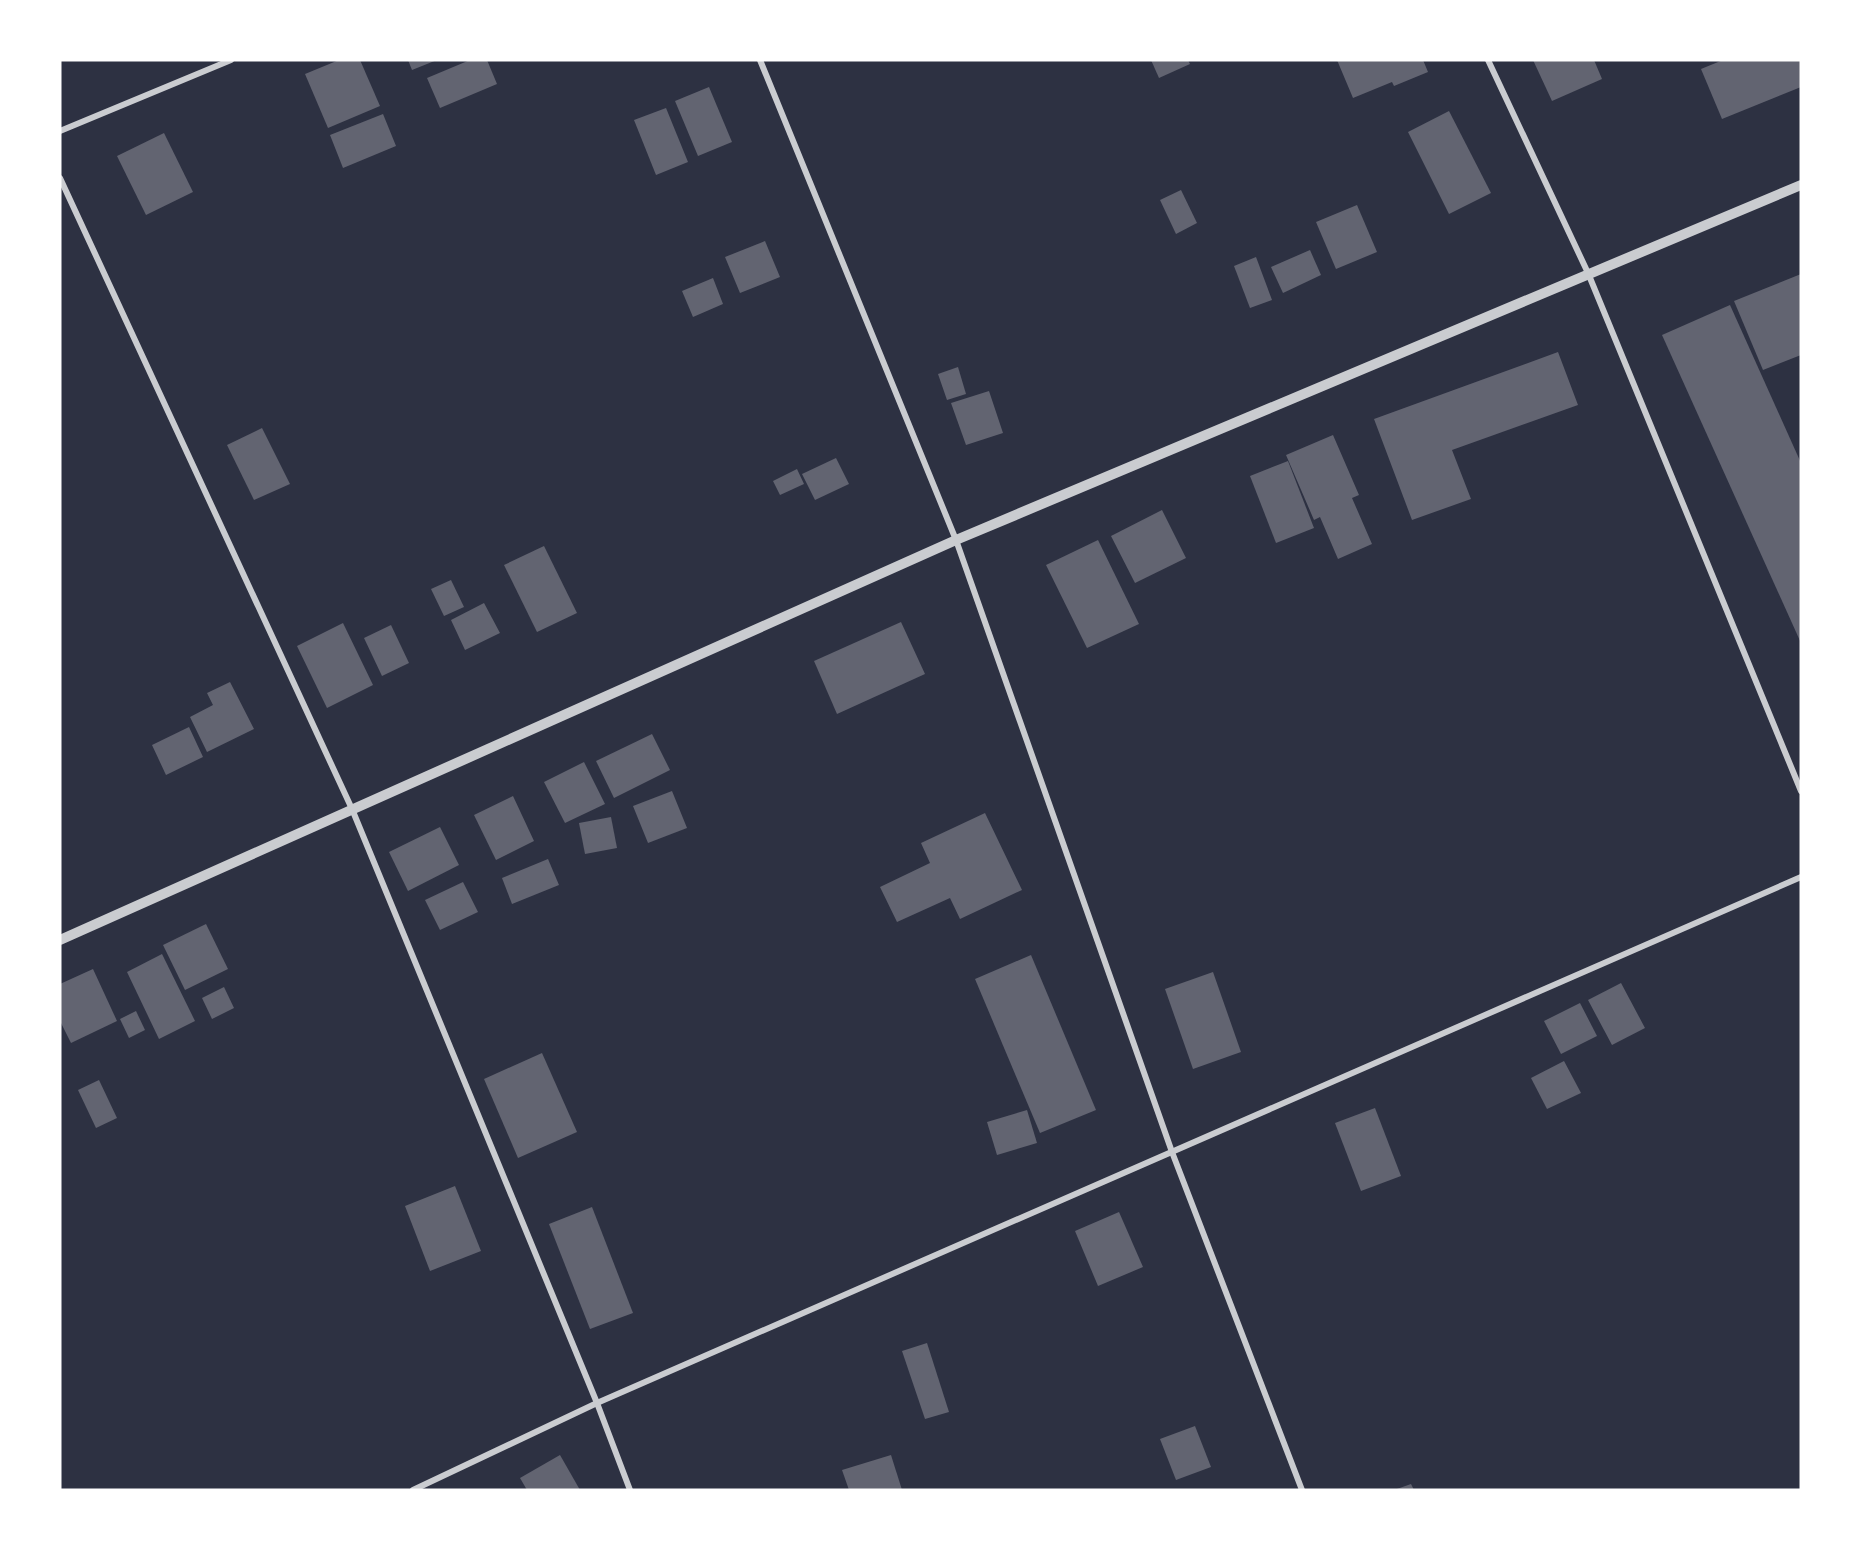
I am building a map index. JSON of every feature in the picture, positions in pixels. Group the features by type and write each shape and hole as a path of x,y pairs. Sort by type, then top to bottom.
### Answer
{"street":[{"path":"60,131 231,60"},
{"path":"760,60 956,540 1172,1152 1302,1490"},
{"path":"1488,60 1588,273 1801,791"},
{"path":"60,178 352,809 597,1403 630,1490"},
{"path":"60,940 956,540 1801,185"},
{"path":"413,1490 597,1403 1801,877"}],"building":[{"path":"339,60 360,60 380,106 328,128 305,74"},
{"path":"408,60 437,60 412,70"},
{"path":"470,60 487,60 497,84 440,108 427,78"},
{"path":"1151,60 1188,60 1190,64 1159,78"},
{"path":"1337,60 1423,60 1428,72 1394,86 1392,82 1353,98"},
{"path":"1533,60 1594,60 1602,79 1552,101"},
{"path":"1723,60 1801,60 1801,87 1722,119 1701,69"},
{"path":"709,87 732,142 698,156 675,101"},
{"path":"666,108 688,162 656,175 634,120"},
{"path":"1449,111 1491,193 1449,214 1408,132"},
{"path":"383,114 396,146 343,168 330,135"},
{"path":"164,133 193,192 146,215 117,156"},
{"path":"1181,190 1197,223 1176,234 1160,200"},
{"path":"1357,205 1377,252 1336,269 1316,222"},
{"path":"765,241 780,277 740,293 725,257"},
{"path":"1310,250 1321,275 1283,293 1271,267"},
{"path":"1256,257 1272,300 1250,308 1234,266"},
{"path":"1801,274 1801,355 1763,370 1734,301"},
{"path":"713,278 723,304 693,317 682,291"},
{"path":"1730,305 1801,463 1801,643 1662,335"},
{"path":"1558,352 1578,405 1452,450 1471,499 1412,520 1374,419"},
{"path":"958,367 966,394 947,400 938,374"},
{"path":"989,391 1003,433 966,445 951,403"},
{"path":"262,428 290,484 254,500 227,445"},
{"path":"1333,435 1359,495 1352,498 1372,544 1338,559 1320,517 1314,520 1286,455"},
{"path":"836,458 849,484 815,500 802,474"},
{"path":"1288,461 1314,528 1276,543 1250,476"},
{"path":"797,469 804,484 780,495 773,481"},
{"path":"1162,510 1186,558 1135,583 1111,536"},
{"path":"1098,540 1139,624 1087,648 1046,565"},
{"path":"544,546 577,613 537,632 504,565"},
{"path":"451,580 464,607 444,616 431,589"},
{"path":"484,603 500,633 465,650 451,620"},
{"path":"901,622 925,674 837,714 814,661"},
{"path":"343,623 373,685 327,708 297,646"},
{"path":"391,625 409,663 382,676 364,638"},
{"path":"230,682 254,729 207,752 190,717 213,705 207,693"},
{"path":"189,727 203,757 166,775 152,745"},
{"path":"652,734 670,770 614,798 596,761"},
{"path":"584,762 605,804 565,823 544,782"},
{"path":"672,791 687,828 648,843 633,806"},
{"path":"513,796 534,841 496,860 474,815"},
{"path":"985,813 1022,890 960,919 950,898 897,922 880,887 930,863 921,843"},
{"path":"611,817 617,848 585,854 579,823"},
{"path":"440,827 459,865 408,891 389,852"},
{"path":"548,859 559,885 512,904 502,878"},
{"path":"463,882 478,912 440,930 425,900"},
{"path":"206,924 228,969 185,990 163,945"},
{"path":"162,954 195,1021 159,1039 127,972"},
{"path":"1031,955 1096,1110 1040,1133 975,979"},
{"path":"93,969 117,1021 71,1043 60,1021 60,984"},
{"path":"1213,972 1241,1052 1193,1069 1165,989"},
{"path":"1621,983 1645,1028 1612,1045 1588,1000"},
{"path":"224,987 234,1008 212,1019 202,998"},
{"path":"1580,1003 1597,1036 1561,1054 1544,1021"},
{"path":"136,1011 145,1030 129,1038 120,1019"},
{"path":"542,1053 577,1132 518,1158 484,1079"},
{"path":"1564,1061 1581,1093 1547,1109 1531,1078"},
{"path":"99,1080 117,1118 96,1128 78,1090"},
{"path":"1375,1108 1401,1176 1361,1191 1335,1123"},
{"path":"1027,1110 1037,1143 997,1155 987,1122"},
{"path":"455,1186 481,1251 430,1271 405,1206"},
{"path":"592,1207 633,1313 590,1329 549,1224"},
{"path":"1119,1212 1143,1267 1098,1286 1075,1231"},
{"path":"927,1343 949,1412 925,1419 902,1351"},
{"path":"1195,1426 1211,1467 1176,1480 1160,1439"},
{"path":"560,1455 580,1490 527,1490 520,1478"},
{"path":"891,1455 902,1490 849,1490 842,1470"},
{"path":"1411,1484 1414,1490 1394,1490"}]}
